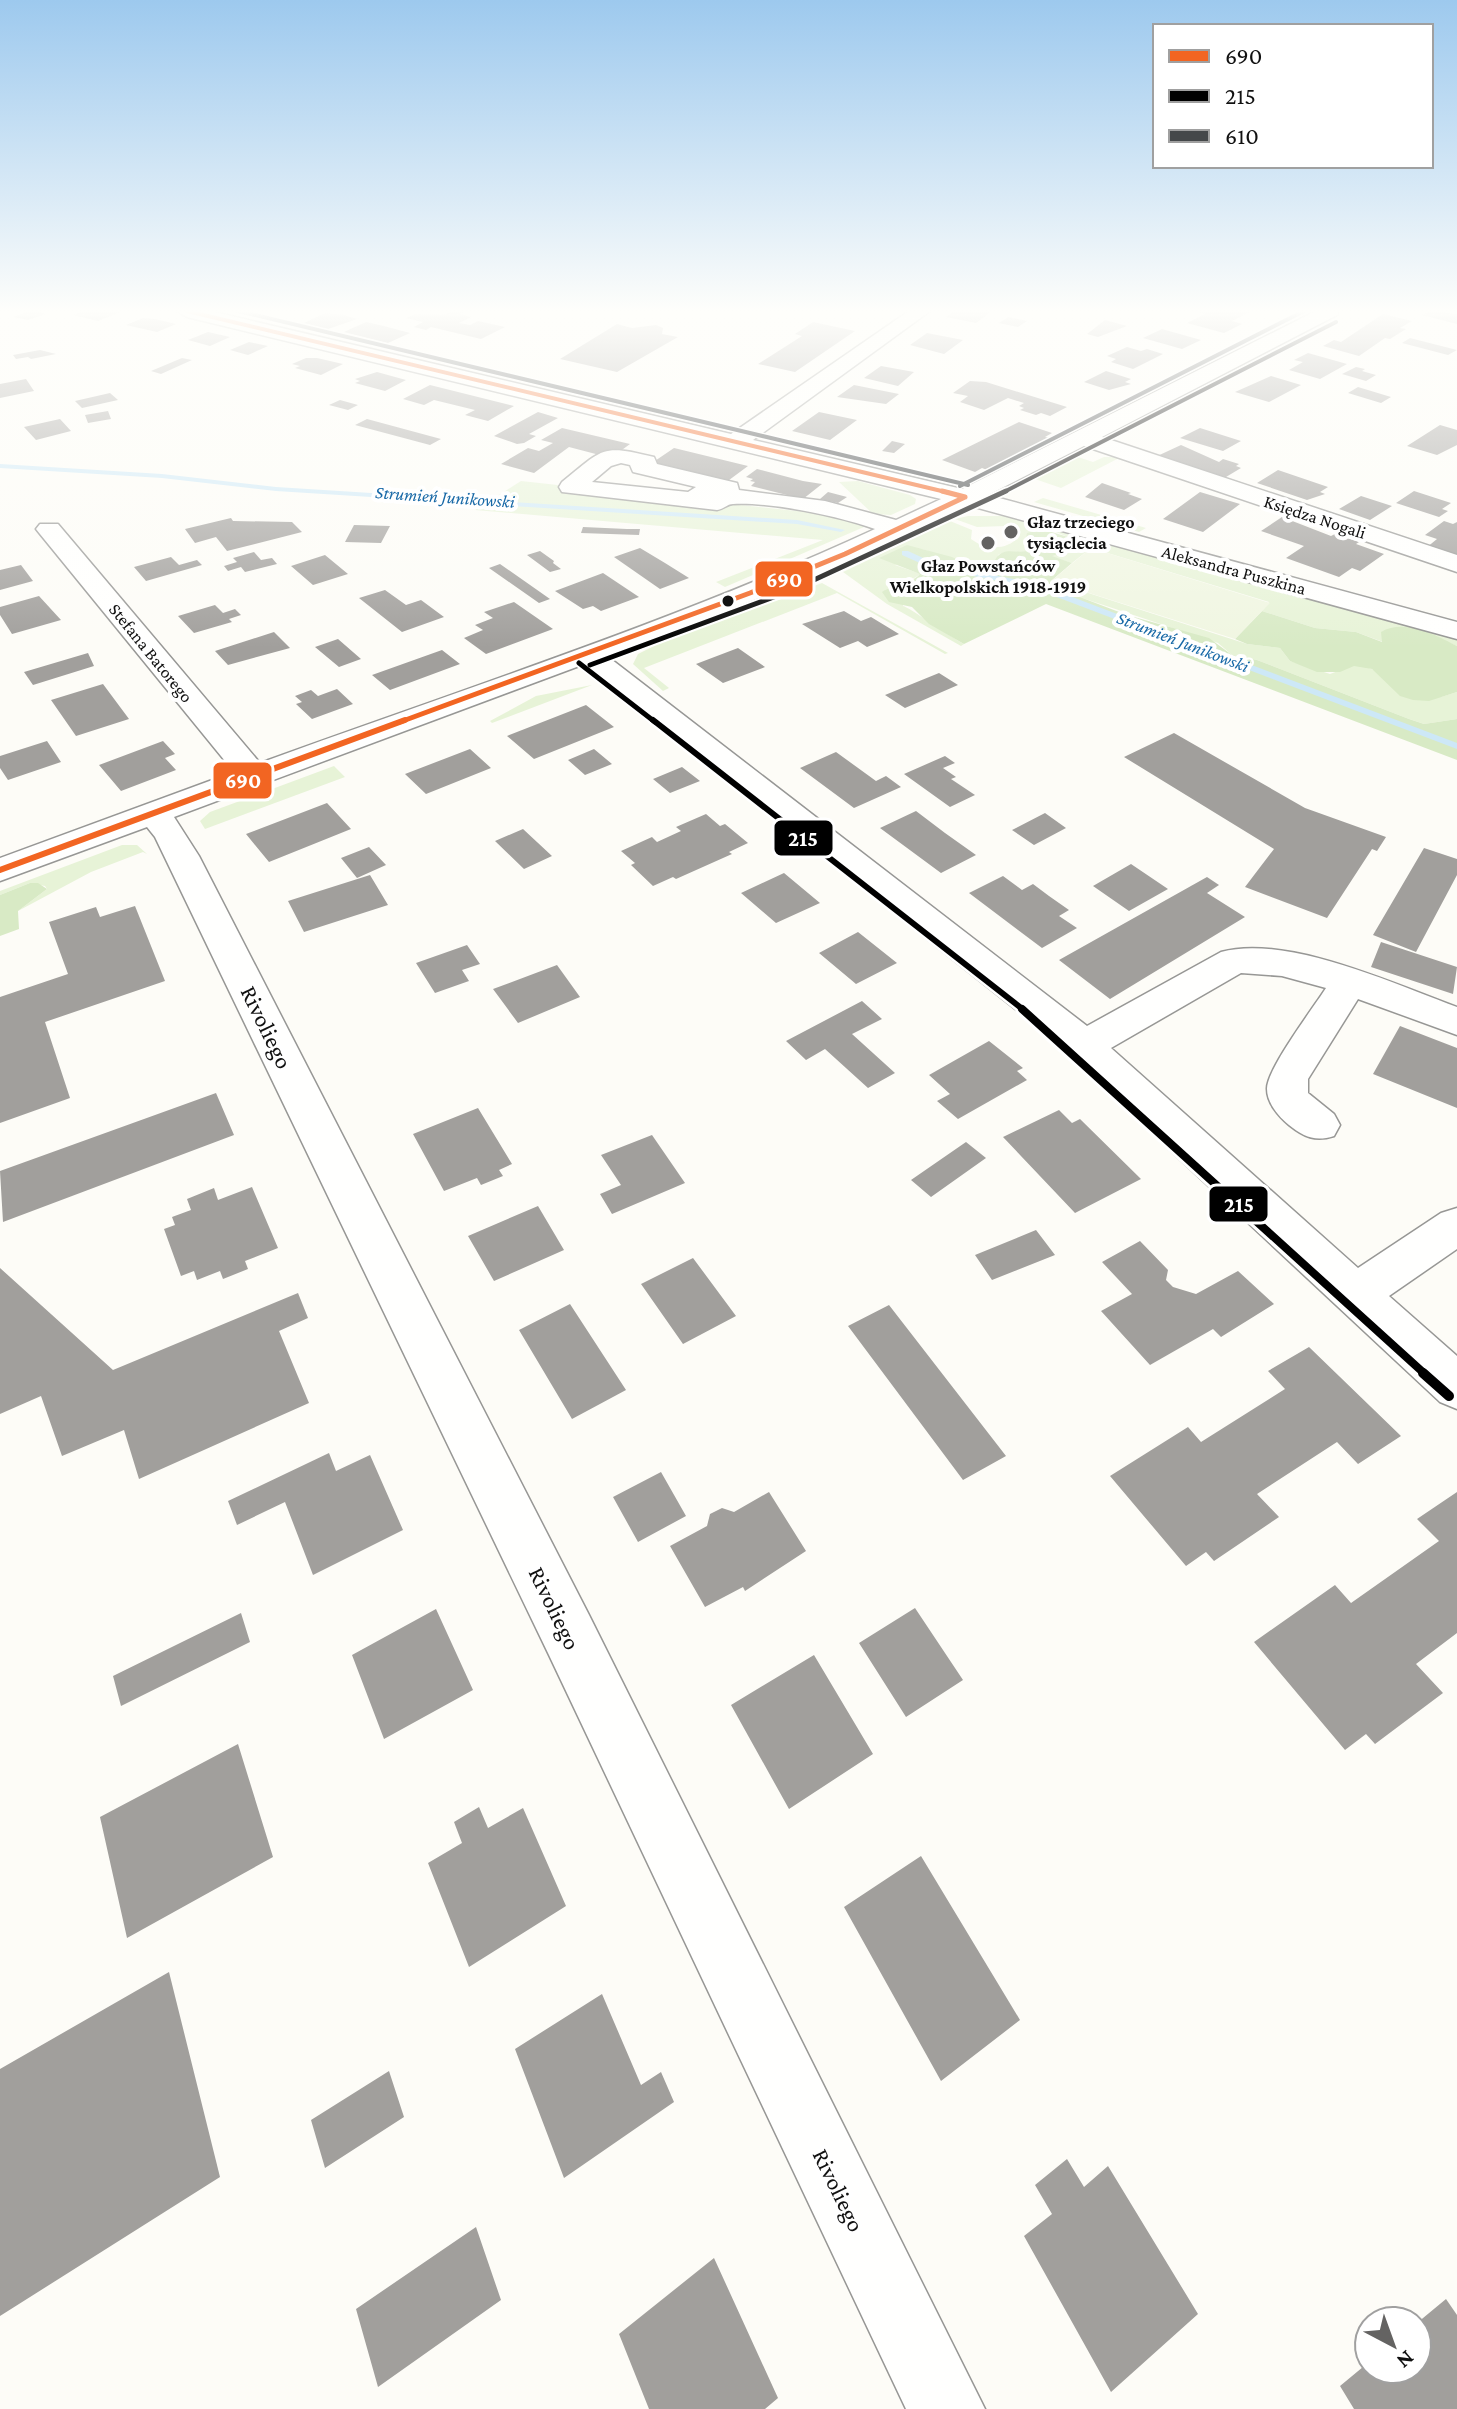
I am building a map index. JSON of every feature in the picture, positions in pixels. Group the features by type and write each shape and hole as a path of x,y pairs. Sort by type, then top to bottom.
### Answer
{"street":[{"name":"Aleksandra Puszkina","path":"657,423 965,497 1452,624"},
{"path":"735,442 761,423"},
{"path":"0,870 767,587 965,497 1111,423"},
{"name":"Księdza Nogali","path":"1083,438 1457,564"},
{"path":"576,484 722,496 833,511 897,529"},
{"name":"Stefana Batorego","path":"49,529 254,776"},
{"path":"586,654 969,951 1085,1045 1457,1387"},
{"name":"Rivoliego","path":"153,813 170,834 196,885 576,1649 946,2409"},
{"path":"1085,1045 1234,961 1250,958 1277,961 1457,1021"},
{"path":"1319,1125 1288,1099 1285,1088 1288,1078 1348,984"},
{"path":"1356,1293 1457,1226"}],"green space":[{"path":"1078,457 1093,462 1104,457 1121,457 1061,488 1035,479"},
{"path":"521,481 806,512 860,522 864,527 725,587 716,582 823,540 475,510"},
{"path":"858,481 910,495 916,499 915,504 891,515 873,514 839,482"},
{"path":"1043,498 1146,528 1139,532 1034,502"},
{"path":"1008,516 1457,639 1457,646 1415,629 1383,642 1356,632 1315,628 1262,611 1269,602 1091,548 1072,563 1050,556 1068,537 1051,530 1033,530 1027,552 998,555 999,570 979,569 922,549 895,565 921,574 902,585 903,606 964,644 961,646 887,604 843,572 950,521 972,530 971,539 989,547 1009,544 1019,536 1005,526 977,527 955,519"},
{"path":"1042,529 1068,537 1070,543 1063,552 1052,556 1072,563 1051,581 1051,586 1127,615 1209,638 1232,655 1257,660 1424,724 1457,719 1457,760 1046,604 964,644 929,624 912,607 889,602 882,592 920,574 879,558 907,545 952,557 979,569 998,570 995,560 998,556 1005,552 1027,551 1027,533"},
{"path":"1091,548 1270,603 1235,639 1051,581"},
{"path":"1051,581 1247,644 1280,648 1290,661 1330,674 1354,665 1364,666 1441,697 1457,692 1457,719 1424,724 1409,719 1257,660 1232,655 1218,643 1058,590 1051,586"},
{"path":"822,583 948,653 837,593 644,668 669,688 663,691 633,664 638,654 658,644"},
{"path":"1262,611 1315,628 1356,632 1382,642 1381,632 1390,628 1410,627 1430,633 1457,646 1457,692 1429,701 1413,700 1400,696 1372,669 1354,666 1340,672 1317,672 1290,661 1280,648 1247,644 1235,639"},
{"path":"592,685 492,723 490,721 536,696"},
{"path":"334,766 345,777 205,829 200,821 210,812"},
{"path":"122,845 137,845 147,854 143,852 91,872 18,911 47,889 45,886 30,883 0,895 0,891"},
{"path":"30,883 38,883 47,889 18,911 19,929 0,936 0,895"}],"building":[{"path":"64,423 71,431 36,440 24,427"},
{"path":"383,423 441,439 430,445 355,425"},
{"path":"517,423 548,423 529,434 536,436 524,443 517,444 494,436"},
{"path":"803,423 852,423 830,440 792,431"},
{"path":"1016,423 1052,433 1045,437 1049,438 987,470 982,468 975,472 942,460"},
{"path":"1440,425 1457,430 1457,445 1437,455 1407,446"},
{"path":"562,428 630,444 611,458 569,447 534,473 501,464 528,448 539,451 553,443 541,440"},
{"path":"1200,428 1241,441 1223,451 1180,438"},
{"path":"892,441 905,444 894,453 882,451"},
{"path":"1181,445 1219,462 1223,459 1239,464 1236,466 1241,468 1221,480 1153,458"},
{"path":"674,448 748,466 721,486 646,467"},
{"path":"757,469 822,484 803,499 751,486 755,482 746,477"},
{"path":"1278,470 1328,487 1320,492 1325,494 1307,500 1257,483"},
{"path":"1102,483 1142,499 1124,510 1085,497"},
{"path":"1414,491 1451,503 1442,509 1448,511 1439,517 1396,503"},
{"path":"828,492 847,497 838,503 820,499"},
{"path":"1200,492 1240,504 1203,532 1163,519"},
{"path":"1361,496 1392,506 1370,520 1339,509"},
{"path":"1282,517 1331,536 1335,534 1359,542 1356,544 1384,554 1360,571 1352,568 1339,577 1286,558 1304,546 1261,531"},
{"path":"231,518 233,521 292,522 302,532 227,551 216,537 195,543 185,529"},
{"path":"1444,521 1457,522 1457,555 1454,557 1426,548 1437,539 1425,535"},
{"path":"354,525 390,526 381,543 345,542"},
{"path":"583,527 640,529 639,535 581,533"},
{"path":"640,548 689,578 660,589 614,557"},
{"path":"540,551 561,569 550,572 527,555"},
{"path":"254,552 261,560 272,558 277,564 245,572 241,567 228,571 224,566 237,562 233,558"},
{"path":"325,555 348,574 313,585 291,566"},
{"path":"171,557 179,565 197,560 202,565 146,581 134,567"},
{"path":"500,564 550,599 539,603 489,568"},
{"path":"21,565 33,581 0,590 0,570"},
{"path":"603,573 639,597 601,611 593,606 583,609 555,591"},
{"path":"385,590 406,605 421,600 444,617 402,632 359,598"},
{"path":"39,596 61,620 12,634 0,615 0,607"},
{"path":"514,602 553,629 486,654 464,638 483,630 475,625 493,618 484,612"},
{"path":"215,605 223,613 235,609 241,615 229,619 232,622 194,633 178,616"},
{"path":"844,611 861,621 871,617 899,634 867,647 858,641 840,648 802,624"},
{"path":"274,632 290,648 228,665 215,651"},
{"path":"338,639 361,659 339,667 315,647"},
{"path":"738,648 765,667 723,683 696,664"},
{"path":"442,650 460,664 390,690 372,675"},
{"path":"88,653 94,666 33,685 24,672"},
{"path":"939,673 958,685 905,708 885,695"},
{"path":"103,684 129,719 76,736 51,700"},
{"path":"337,689 353,704 312,719 296,704 302,702 295,696 311,690 318,696"},
{"path":"586,705 614,727 534,759 507,736"},
{"path":"1174,733 1305,808 1386,837 1377,851 1372,849 1327,918 1245,887 1274,849 1124,757"},
{"path":"47,741 61,762 8,780 0,768 0,756"},
{"path":"163,741 175,754 165,758 176,770 121,791 99,765"},
{"path":"470,749 491,768 426,794 405,774"},
{"path":"594,749 612,764 585,775 568,760"},
{"path":"836,752 876,781 886,776 901,787 854,808 800,768"},
{"path":"945,756 955,763 943,768 956,777 951,779 975,795 950,807 904,774"},
{"path":"682,767 700,781 670,793 653,779"},
{"path":"327,803 351,829 269,862 246,834"},
{"path":"916,811 976,855 941,873 880,828"},
{"path":"1045,813 1066,828 1034,845 1012,830"},
{"path":"706,814 720,826 725,824 748,843 729,852 732,854 653,886 621,851 652,837 657,842 681,831 676,827"},
{"path":"523,829 552,856 524,869 495,841"},
{"path":"369,847 386,865 357,878 341,858"},
{"path":"1424,848 1457,859 1457,875 1416,952 1373,935"},
{"path":"1131,864 1168,889 1129,911 1093,886"},
{"path":"784,873 820,903 776,923 741,893"},
{"path":"370,875 388,905 304,932 288,901"},
{"path":"1003,876 1022,890 1033,884 1069,910 1059,916 1077,928 1042,948 969,893"},
{"path":"1207,877 1219,885 1207,893 1245,917 1110,999 1059,960"},
{"path":"135,906 165,981 45,1022 70,1098 0,1123 0,997 68,974 49,922 96,907 100,917"},
{"path":"858,932 897,963 856,984 819,953"},
{"path":"1381,942 1457,967 1453,994 1371,967"},
{"path":"467,945 480,964 462,970 469,981 435,993 416,963"},
{"path":"557,965 580,997 518,1023 493,989"},
{"path":"862,1001 882,1019 852,1034 895,1073 868,1088 825,1049 806,1060 786,1041"},
{"path":"1400,1026 1457,1048 1457,1108 1373,1074"},
{"path":"989,1041 1023,1068 1017,1071 1027,1080 958,1119 937,1101 950,1094 929,1075"},
{"path":"216,1093 234,1135 3,1222 0,1171"},
{"path":"478,1108 512,1164 499,1170 503,1176 481,1185 477,1178 444,1191 413,1134"},
{"path":"1059,1110 1072,1123 1080,1119 1141,1179 1075,1213 1003,1137"},
{"path":"652,1135 685,1183 612,1214 600,1194 621,1185 601,1155"},
{"path":"966,1142 986,1158 931,1197 911,1180"},
{"path":"252,1187 278,1248 245,1261 248,1269 223,1279 220,1271 197,1280 194,1271 181,1276 164,1229 175,1225 172,1217 191,1210 187,1199 214,1188 218,1200"},
{"path":"538,1206 564,1250 494,1281 468,1236"},
{"path":"1036,1230 1055,1255 992,1280 975,1255"},
{"path":"1140,1241 1168,1270 1166,1280 1173,1287 1196,1294 1238,1271 1274,1304 1221,1337 1213,1329 1150,1365 1101,1311 1132,1294 1102,1262"},
{"path":"693,1258 736,1316 683,1344 641,1284"},
{"path":"0,1268 113,1370 298,1293 308,1318 279,1331 309,1403 139,1479 124,1430 62,1456 41,1396 0,1414"},
{"path":"570,1304 626,1390 572,1419 519,1330"},
{"path":"889,1305 1006,1456 963,1480 848,1326"},
{"path":"1309,1347 1401,1436 1358,1464 1337,1442 1257,1494 1279,1517 1214,1561 1206,1552 1186,1566 1110,1476 1188,1427 1201,1442 1285,1389 1268,1371"},
{"path":"329,1453 336,1471 370,1455 403,1530 313,1575 285,1502 237,1525 228,1501"},
{"path":"661,1472 686,1516 638,1542 613,1497"},
{"path":"769,1492 806,1551 745,1591 743,1587 705,1607 670,1546 707,1526 710,1514 722,1508 734,1512"},
{"path":"1457,1492 1457,1633 1416,1664 1443,1693 1375,1744 1366,1734 1345,1750 1254,1642 1335,1585 1351,1603 1439,1541 1417,1519"},
{"path":"915,1608 963,1680 906,1717 859,1643"},
{"path":"436,1609 473,1690 384,1739 352,1655"},
{"path":"241,1613 250,1642 121,1706 113,1676"},
{"path":"814,1655 873,1754 789,1809 731,1705"},
{"path":"238,1744 273,1857 127,1938 100,1817"},
{"path":"479,1807 488,1828 523,1808 566,1906 469,1967 428,1863 462,1843 454,1822"},
{"path":"921,1856 1020,2020 941,2081 844,1907"},
{"path":"169,1972 220,2177 0,2316 0,2069"},
{"path":"602,1994 641,2085 661,2072 674,2102 564,2178 515,2049"},
{"path":"389,2071 404,2117 325,2168 311,2120"},
{"path":"1067,2159 1084,2187 1108,2166 1198,2314 1111,2392 1024,2236 1052,2214 1035,2185"},
{"path":"476,2227 501,2300 378,2387 356,2309"},
{"path":"714,2258 778,2398 765,2409 649,2409 619,2334"},
{"path":"1446,2299 1457,2315 1457,2409 1354,2409 1340,2386 1353,2375 1353,2385 1433,2385 1433,2310"}],"waterway":[{"name":"Strumień Junikowski","path":"0,466 162,476 276,489 797,522 841,530"},
{"name":"Strumień Junikowski","path":"905,553 932,565 1035,586 1457,746"}],"transit line":[{"name":"690","path":"657,423 965,497"},
{"name":"610","path":"710,423 968,485"},
{"name":"610","path":"960,486 1083,423"},
{"name":"215","path":"590,665 818,579 949,519 1140,423"},
{"name":"690","path":"0,870 750,593 845,554 965,497"},
{"name":"215","path":"579,663 1044,1026 1449,1396"}],"place":[{"name":"Głaz trzeciego tysiąclecia","path":"1011,532"},
{"name":"Głaz Powstańców Wielkopolskich 1918-1919","path":"988,543"}]}
